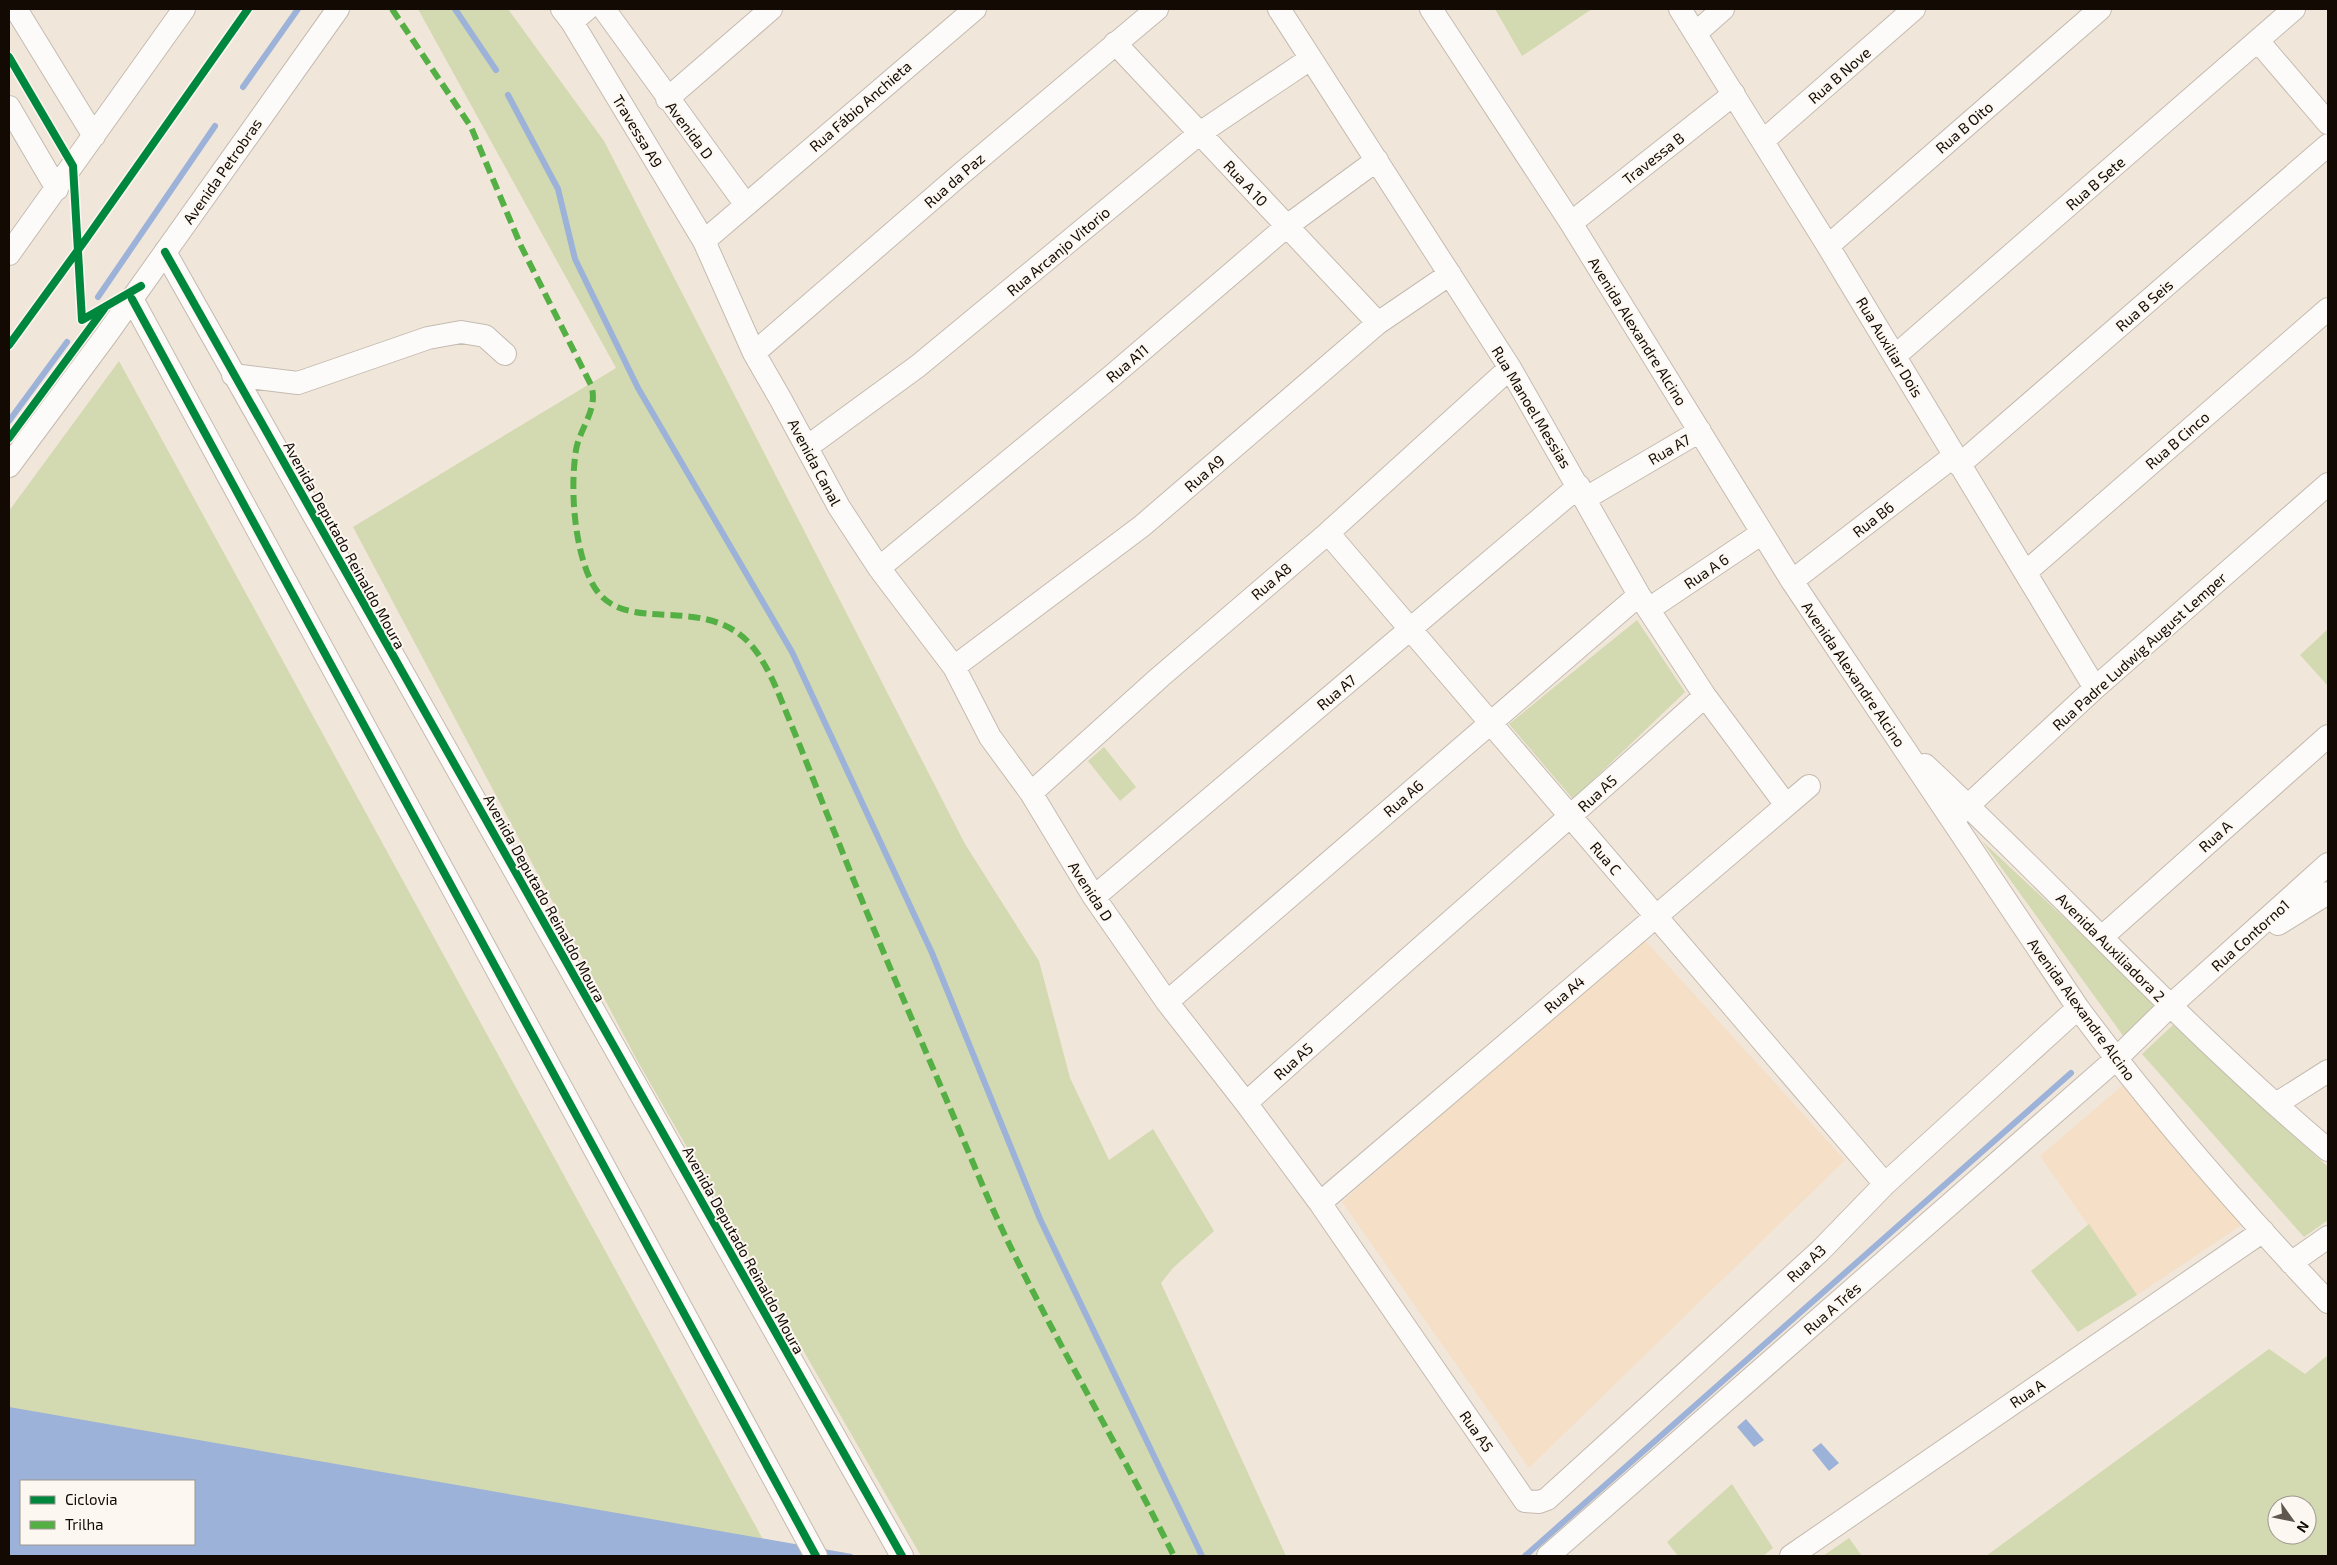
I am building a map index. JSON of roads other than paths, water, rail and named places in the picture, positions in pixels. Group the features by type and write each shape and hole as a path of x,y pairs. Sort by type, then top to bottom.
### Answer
{"street":[{"path":"16,9 94,136"},
{"path":"9,254 184,9"},
{"name":"Avenida D","path":"604,9 667,99 746,204"},
{"path":"667,99 771,9"},
{"name":"Rua Fábio Anchieta","path":"746,204 975,9"},
{"name":"Rua da Paz","path":"754,353 1157,9"},
{"name":"Rua Manoel Messias","path":"1279,9 1510,368 1583,492 1644,602 1705,696 1786,806"},
{"name":"Avenida Alexandre Alcino","path":"1431,9 1571,223 1792,581 2078,1008 2116,1059 2197,1156 2328,1302"},
{"name":"Rua Auxiliar Dois","path":"1680,9 1828,246 1956,461 2026,572 2095,688"},
{"path":"1696,34 1723,9"},
{"name":"Rua B Nove","path":"1763,141 1914,9"},
{"name":"Rua B Oito","path":"1828,246 2100,9"},
{"name":"Rua B Sete","path":"1895,356 2294,9"},
{"name":"Avenida Petrobras","path":"9,466 132,299 333,11"},
{"name":"Travessa A9","path":"574,13 704,241"},
{"path":"2258,41 2328,123"},
{"name":"Rua A 10","path":"1115,43 1378,323"},
{"name":"Rua Arcanjo Vitorio","path":"807,447 918,366 1200,134 1310,59"},
{"name":"Travessa B","path":"1571,223 1734,94"},
{"path":"9,108 57,189"},
{"name":"Rua B Seis","path":"1956,461 2328,145"},
{"name":"Rua A11","path":"879,568 1113,375 1287,226 1377,160"},
{"path":"704,241 746,204"},
{"name":"Avenida Canal","path":"704,241 754,353 839,507 879,568 954,667"},
{"name":"Avenida Deputado Reinaldo Moura","path":"165,252 902,1556"},
{"name":"Rua A9","path":"954,667 1142,526 1378,323 1450,274"},
{"path":"132,299 816,1556"},
{"name":"Rua B Cinco","path":"2026,572 2328,309"},
{"path":"233,375 298,384 428,338 462,332 485,336 505,354"},
{"name":"Rua A8","path":"1031,793 1160,677 1328,533 1510,368"},
{"name":"Rua A7","path":"1094,897 1410,629 1583,492 1700,431"},
{"name":"Rua B6","path":"1792,581 1956,461"},
{"name":"Rua Padre Ludwig August Lemper","path":"1951,820 1969,806 2095,688 2328,484"},
{"name":"Rua C","path":"1328,533 1885,1184"},
{"name":"Rua A 6","path":"1644,602 1762,533"},
{"name":"Rua A6","path":"1167,1002 1491,723 1644,602"},
{"name":"Avenida D","path":"954,667 990,737 1031,793 1094,897 1167,1002 1246,1103"},
{"name":"Rua A5","path":"1525,1501 1320,1203 1246,1103 1391,972 1571,817 1705,696"},
{"name":"Rua A","path":"2102,937 2328,736"},
{"name":"Avenida Auxiliadora 2","path":"1898,740 1969,806 2170,1006 2328,1150"},
{"name":"Rua A4","path":"1320,1203 1809,786"},
{"name":"Rua Contorno1","path":"2116,1059 2170,1006 2237,948 2328,864"},
{"path":"2237,948 2328,893"},
{"name":"Rua A3","path":"1525,1501 1539,1502 1547,1499 1820,1251 1885,1184 2078,1008"},
{"name":"Rua A Três","path":"1548,1556 2116,1059"},
{"path":"2276,1104 2328,1071"},
{"name":"Rua A","path":"1792,1556 2263,1231"},
{"path":"2291,1263 2328,1237"}],"water":[{"path":"9,1407 852,1554 854,1556 9,1556"},
{"path":"1746,1419 1764,1440 1754,1447 1737,1427"},
{"path":"1821,1443 1839,1463 1829,1471 1812,1450"}],"waterway":[{"path":"243,87 298,9"},
{"path":"455,9 496,70"},
{"path":"508,95 558,189 575,259 638,388 792,652 932,953 1040,1219 1202,1556"},
{"path":"98,297 215,126"},
{"path":"9,421 67,342"},
{"path":"1525,1556 2071,1073"}]}
